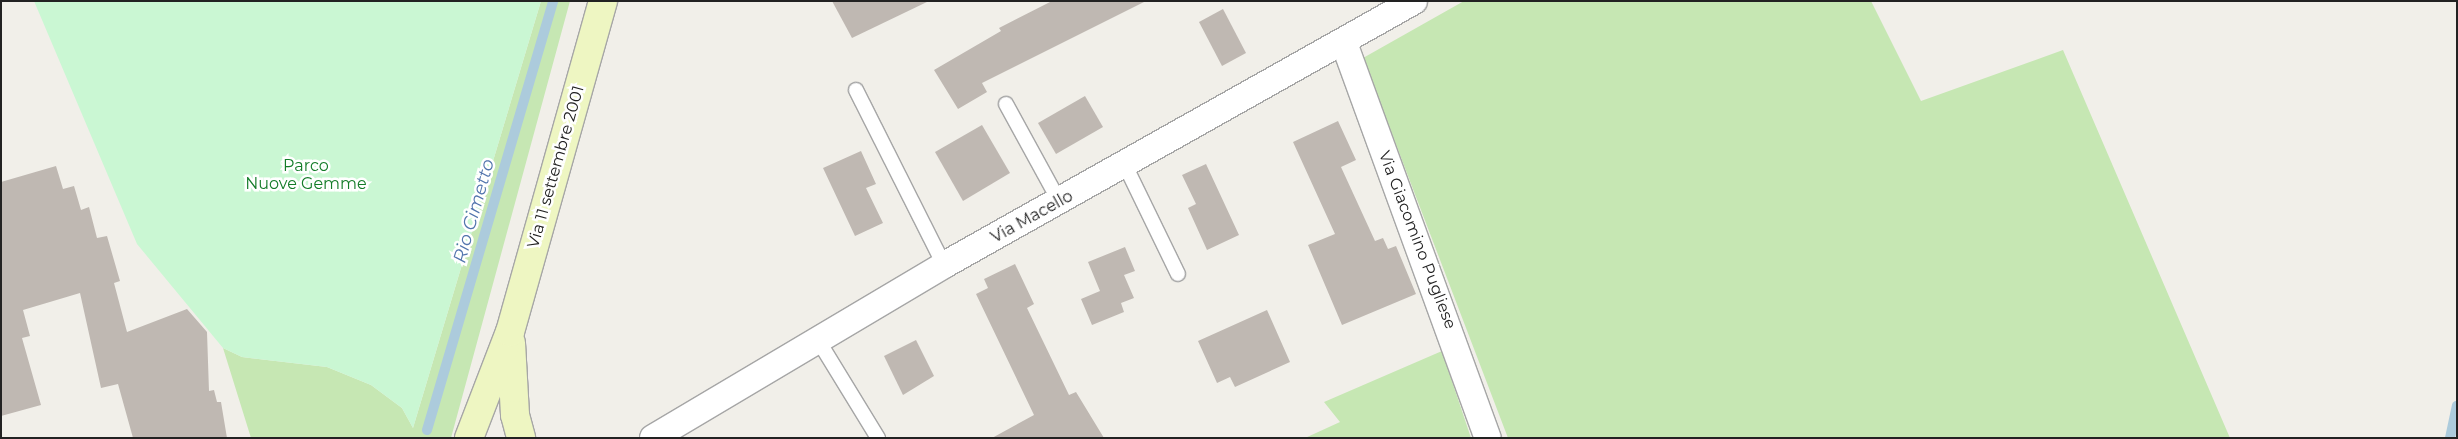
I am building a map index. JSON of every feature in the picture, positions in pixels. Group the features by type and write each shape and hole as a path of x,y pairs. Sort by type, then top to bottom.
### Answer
{"main road":[{"name":"Via 11 settembre 2001","path":"469,438 510,332 603,1"},
{"name":"Via 11 settembre 2001","path":"510,332 515,415 521,438"}],"street":[{"name":"Via Macello","path":"653,438 944,265 1344,43 1414,1"},
{"name":"Via Giacomino Pugliese","path":"1344,43 1488,438"}],"lane":[{"path":"856,90 944,265"},
{"path":"1006,104 1059,201"},
{"path":"1125,165 1178,274"},
{"path":"818,340 878,438"}],"green space":[{"name":"Parco Nuove Gemme","path":"34,1 541,1 413,428 402,408 371,385 327,367 242,357 223,348 137,244"},
{"path":"541,1 570,1 451,438 251,438 223,348 242,357 327,367 371,385 402,408 413,428"},
{"path":"1464,1 1871,1 1921,101 2063,50 2230,438 1508,438 1363,58"},
{"path":"1442,351 1471,438 1305,438 1340,422 1324,402"}],"building":[{"path":"832,1 929,1 852,38"},
{"path":"1052,1 1146,1 982,83 987,92 958,109 934,70 1001,31 999,28"},
{"path":"1223,9 1246,53 1222,66 1199,22"},
{"path":"1085,96 1103,127 1056,154 1038,123"},
{"path":"1338,121 1356,160 1341,167 1375,241 1383,238 1388,249 1396,246 1416,294 1342,325 1308,245 1335,234 1293,142"},
{"path":"982,125 1010,173 963,201 935,152"},
{"path":"861,151 876,184 866,188 883,223 855,236 823,168"},
{"path":"1206,164 1239,235 1207,250 1188,208 1196,204 1182,175"},
{"path":"56,166 63,189 74,186 81,210 89,207 97,238 107,236 120,281 114,283 127,332 187,309 207,332 209,391 214,390 217,402 221,402 227,438 133,438 118,384 101,388 80,293 23,310 30,336 22,338 41,405 1,416 1,182"},
{"path":"1125,247 1135,271 1124,275 1134,298 1121,303 1124,312 1092,325 1081,299 1100,291 1088,262"},
{"path":"1015,264 1034,304 1027,308 1069,395 1076,392 1104,438 992,438 1034,415 976,294 988,288 984,279"},
{"path":"1267,310 1290,362 1235,387 1230,377 1217,383 1198,341"},
{"path":"916,340 934,376 903,395 884,356"}],"waterway":[{"name":"Rio Cimetto","path":"427,430 553,1"},
{"path":"2450,438 2457,406"}]}
